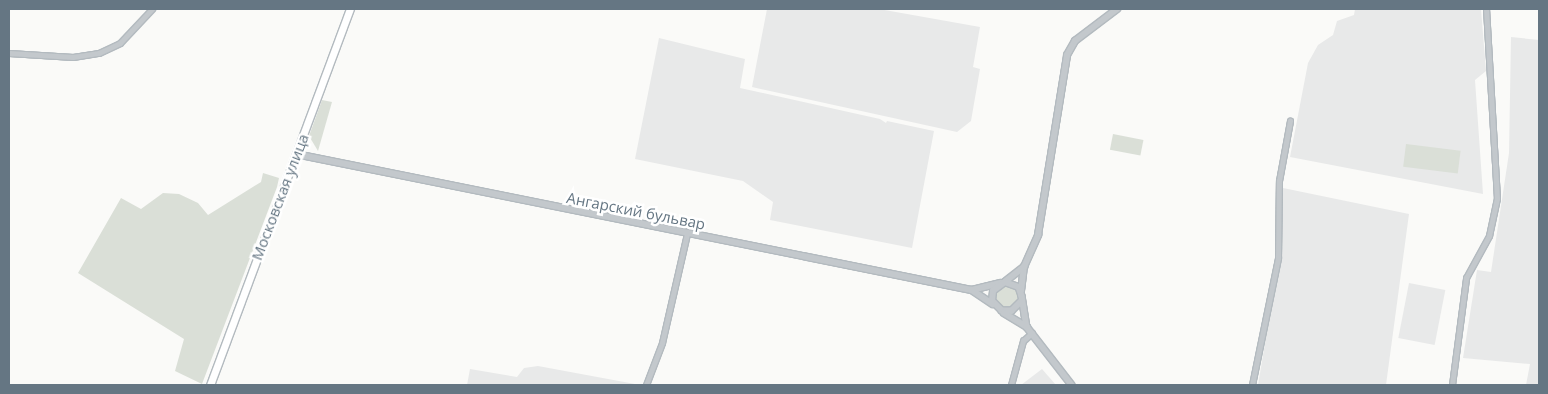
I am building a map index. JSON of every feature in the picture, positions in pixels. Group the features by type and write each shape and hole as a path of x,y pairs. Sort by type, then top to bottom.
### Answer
{"main road":[{"name":"Московская улица","path":"210,385 350,9"}],"street":[{"path":"9,53 73,57 99,54 120,43 152,9"},
{"path":"1027,327 1021,291 1024,267 1038,236 1068,55 1074,41 1118,9"},
{"path":"1452,385 1466,278 1488,236 1497,199 1486,9"},
{"path":"1252,385 1278,252 1279,180 1290,121"},
{"name":"Ангарский бульвар","path":"296,154 972,290 994,305"},
{"path":"646,385 662,343 687,234"},
{"path":"1024,267 993,291 994,305 1027,327 1072,385"},
{"path":"1002,283 1015,284 1021,291"},
{"name":"Ангарский бульвар","path":"972,290 1002,283"},
{"path":"1002,311 1016,309 1022,301"},
{"path":"1011,385 1023,341 1032,333"}],"shaded area":[{"path":"767,9 879,9 980,27 973,67 980,69 971,121 957,132 752,87"},
{"path":"1355,9 1481,9 1486,71 1475,80 1483,194 1290,157 1308,63 1318,45 1333,35 1337,21 1354,15"},
{"path":"1511,37 1539,40 1539,385 1526,385 1530,364 1463,358 1477,270 1491,272 1509,153"},
{"path":"659,38 745,59 740,88 880,119 886,123 887,121 934,131 912,248 770,220 773,202 743,181 635,159"},
{"path":"322,100 332,102 318,151 309,136"},
{"path":"1113,134 1143,140 1140,156 1110,150"},
{"path":"1406,144 1461,151 1458,174 1403,167"},
{"path":"263,173 279,178 277,187 202,384 175,371 184,339 78,273 121,198 141,209 163,193 179,194 198,203 208,215 261,182"},
{"path":"1283,188 1409,214 1386,385 1258,385 1281,248"},
{"path":"1409,283 1445,290 1435,345 1398,338"},
{"path":"1007,285 1016,288 1019,297 1016,306 1007,309 998,306 995,297 998,288"},
{"path":"538,366 635,384 467,385 470,369 517,377 524,368"},
{"path":"1042,369 1056,385 1021,385"}]}
